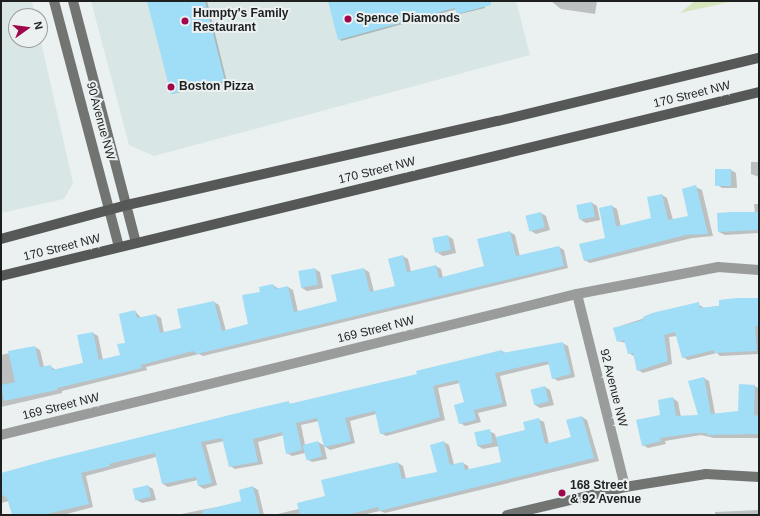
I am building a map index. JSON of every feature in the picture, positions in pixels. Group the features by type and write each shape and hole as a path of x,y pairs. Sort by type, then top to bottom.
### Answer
{"main road":[{"name":"170 Street NW","path":"1,239 109,209 498,121 759,58"},
{"name":"170 Street NW","path":"1,276 759,92"}],"street":[{"name":"90 Avenue NW","path":"54,1 119,247"},
{"name":"90 Avenue NW","path":"73,1 136,243"},
{"name":"169 Street NW","path":"1,435 577,294 718,267 759,270"},
{"name":"92 Avenue NW","path":"577,294 625,487"},
{"path":"507,515 625,487 706,474 759,477"}],"shaded area":[{"path":"1,1 32,1 33,8 8,8 8,48 42,48 73,183 64,199 1,213"},
{"path":"91,1 516,1 530,55 154,156 129,145"}],"green space":[{"path":"695,1 734,1 680,13"}],"building":[{"path":"147,1 205,1 225,81 171,94"},
{"path":"328,1 491,1 491,5 457,14 455,8 338,40"},
{"path":"715,169 731,169 731,186 715,186"},
{"path":"696,185 708,234 686,235 584,261 579,244 605,238 599,208 612,205 616,226 619,226 651,218 647,197 662,194 668,220 688,216 682,189"},
{"path":"592,202 595,217 579,220 576,205"},
{"path":"541,212 545,228 529,231 525,216"},
{"path":"759,212 759,230 718,232 717,213"},
{"path":"510,231 516,256 559,246 564,266 197,354 193,351 141,365 142,368 57,388 57,390 4,401 1,385 15,382 8,351 35,346 40,367 51,365 52,370 83,363 77,335 93,332 99,360 120,355 117,344 125,343 119,314 135,310 137,318 156,314 160,333 181,328 177,309 214,301 222,331 248,324 242,295 260,292 259,287 273,284 275,289 288,286 294,312 337,301 331,275 364,268 370,292 395,286 388,259 403,255 407,272 436,265 439,278 484,266 477,239"},
{"path":"448,235 451,250 435,253 432,238"},
{"path":"315,268 318,285 301,288 298,271"},
{"path":"759,298 759,326 755,326 757,351 714,353 714,350 682,358 675,332 664,335 668,361 637,371 633,353 628,354 624,340 617,342 613,328 643,320 643,317 652,313 699,302 700,308 719,306 719,300"},
{"path":"563,342 571,374 552,379 548,361 495,373 503,403 474,410 476,420 459,424 454,405 464,402 458,380 433,386 440,417 394,431 380,434 375,411 345,418 351,441 324,447 317,418 296,423 302,450 286,454 282,432 253,439 258,462 229,467 222,438 201,442 212,483 198,486 196,477 162,484 155,453 109,464 110,466 81,473 89,504 43,515 12,515 7,498 1,494 1,473 52,459 250,410 289,401 289,404 417,374 416,371 502,350 503,353"},
{"path":"704,377 711,414 738,411 739,384 755,385 754,415 759,416 759,434 708,435 707,433 695,433 660,438 661,441 642,446 636,420 660,415 658,400 673,397 676,416 698,415 688,381"},
{"path":"545,386 549,402 534,405 530,390"},
{"path":"582,416 594,458 379,511 378,507 346,515 300,515 297,503 325,496 321,480 398,462 402,479 437,472 430,445 444,441 450,465 463,462 465,470 501,462 496,437 525,430 523,422 539,418 545,444 571,437 566,420"},
{"path":"490,429 493,443 477,446 474,432"},
{"path":"318,441 322,456 307,461 303,445"},
{"path":"148,485 151,497 135,501 132,489"},
{"path":"253,486 260,515 203,515 202,511 241,501 239,490"}],"place":[{"name":"Spence Diamonds","path":"348,19"},
{"name":"Humpty's Family Restaurant","path":"185,21"},
{"name":"Boston Pizza","path":"171,87"},
{"name":"168 Street & 92 Avenue","path":"562,493"}]}
